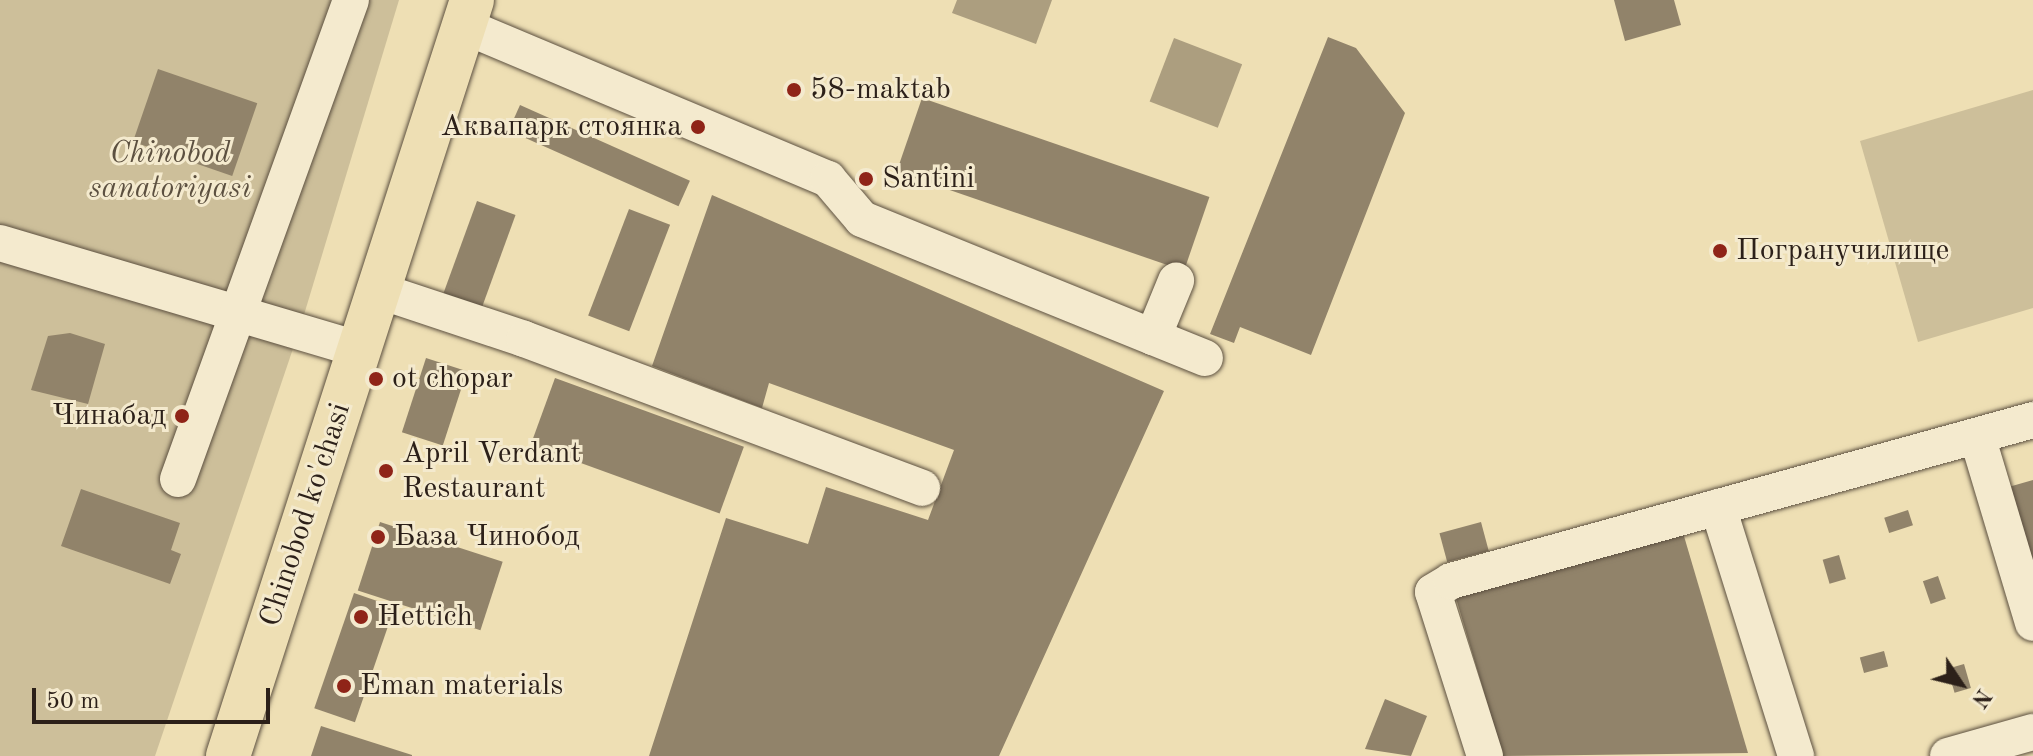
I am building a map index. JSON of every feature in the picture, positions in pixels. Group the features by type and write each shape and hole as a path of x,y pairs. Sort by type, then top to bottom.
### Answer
{"main road":[{"name":"Chinobod ko'chasi","path":"228,756 468,13"}],"lane":[{"path":"178,479 236,308 351,0"},
{"path":"468,13 828,179 862,219 1205,358"},
{"path":"0,243 236,308 357,349"},
{"path":"1153,337 1176,281"},
{"path":"377,290 922,488"},
{"path":"1485,756 1433,592 1451,581 2033,420"},
{"path":"1977,436 2033,623"},
{"path":"1718,507 1796,756"},
{"path":"1948,756 2033,732"}],"green space":[{"name":"Chinobod sanatoriyasi","path":"0,0 399,0 300,328 155,756 0,756"},
{"path":"2033,90 2033,308 1918,342 1860,141"}],"shaded area":[{"path":"957,0 1052,0 1036,44 952,13"},
{"path":"1174,38 1242,64 1218,128 1150,101"}],"building":[{"path":"1614,0 1674,0 1681,25 1625,41"},
{"path":"1328,37 1356,48 1405,113 1311,355 1240,327 1234,343 1210,334"},
{"path":"158,69 257,103 232,176 133,142"},
{"path":"922,98 1209,197 1184,271 897,172"},
{"path":"520,105 690,181 679,206 509,131"},
{"path":"712,195 1164,391 999,756 649,756 726,518 808,544 826,487 928,520 954,450 769,383 762,408 652,366"},
{"path":"477,201 516,215 481,310 442,296"},
{"path":"629,209 670,225 629,331 588,315"},
{"path":"70,333 105,344 88,404 31,390 48,336"},
{"path":"426,358 467,371 443,445 402,432"},
{"path":"555,378 744,447 720,513 531,445"},
{"path":"2033,480 2033,578 2005,488"},
{"path":"81,489 180,523 171,550 181,554 170,584 61,546"},
{"path":"1908,510 1913,525 1889,533 1884,518"},
{"path":"380,522 503,562 480,630 358,590"},
{"path":"1481,522 1489,551 1447,562 1439,533"},
{"path":"1681,526 1748,753 1503,756 1455,595"},
{"path":"1839,555 1846,579 1830,584 1823,560"},
{"path":"1938,576 1946,599 1931,604 1923,581"},
{"path":"354,593 395,607 355,722 314,708"},
{"path":"1884,651 1888,666 1864,673 1860,657"},
{"path":"1964,664 1971,688 1955,693 1948,669"},
{"path":"1385,699 1427,716 1411,756 1365,749"},
{"path":"321,726 412,755 412,756 311,756"}],"place":[{"name":"58-maktab","path":"794,90"},
{"name":"Аквапарк стоянка","path":"698,127"},
{"name":"Santini","path":"866,179"},
{"name":"Погранучилище","path":"1720,251"},
{"name":"ot chopar","path":"376,379"},
{"name":"Чинабад","path":"182,416"},
{"name":"April Verdant Restaurant","path":"386,471"},
{"name":"База Чинобод","path":"378,537"},
{"name":"Hettich","path":"361,617"},
{"name":"Eman materials","path":"344,686"}]}
